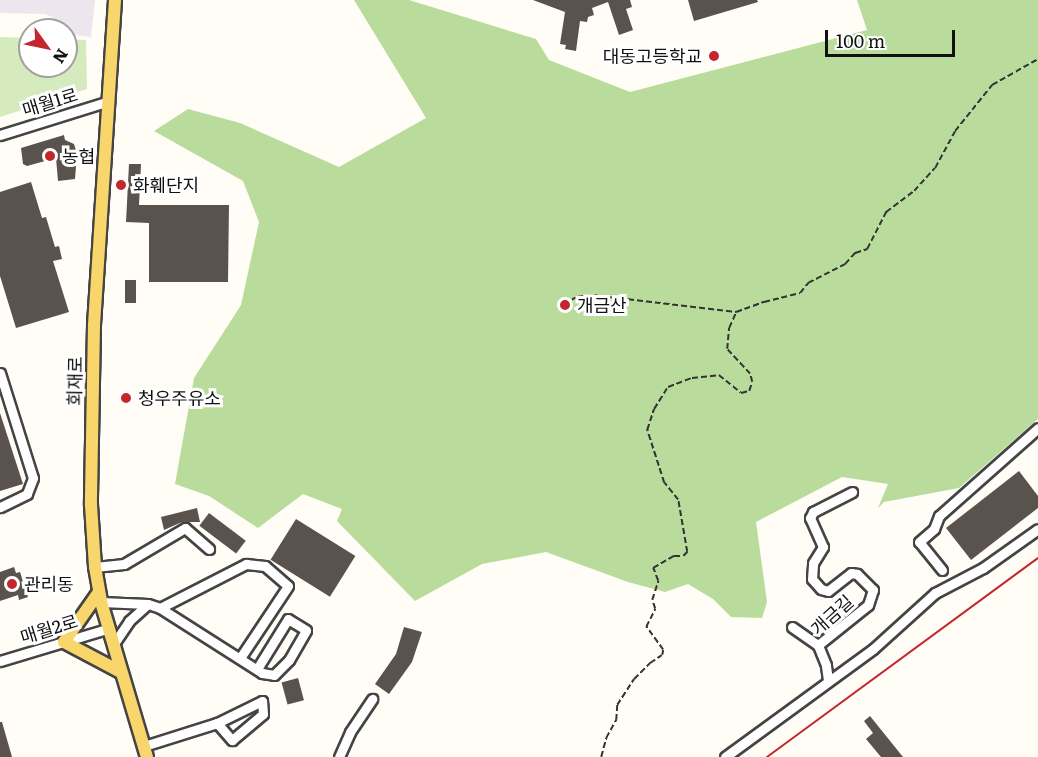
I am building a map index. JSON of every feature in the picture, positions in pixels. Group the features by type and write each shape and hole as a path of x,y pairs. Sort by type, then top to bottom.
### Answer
{"main road":[{"name":"회재로","path":"115,0 94,325 91,477 95,567 100,597 107,629 145,752"},
{"path":"100,597 64,642 121,672"}],"street":[{"name":"매월1로","path":"0,135 109,101"},
{"path":"0,373 33,478 27,494 0,507"},
{"path":"942,570 919,543 934,529 939,516 1038,428"},
{"name":"개금길","path":"828,680 826,665 818,645 868,605 873,594 868,584 857,574 851,573 828,591 821,589 812,579 813,563 823,547 810,515 852,492"},
{"path":"95,567 124,564 185,528 209,549"},
{"path":"725,757 828,680 873,650 935,593 983,568 1038,529"},
{"path":"160,608 246,564 266,566 288,586 240,658"},
{"path":"100,597 160,608 257,669 274,675 289,660 306,630 288,619 257,669"},
{"path":"113,645 129,621 148,604"},
{"path":"792,627 818,645"},
{"name":"매월2로","path":"0,662 107,629"},
{"path":"339,757 350,732 372,699"},
{"path":"145,752 217,723 262,701 263,714 232,740 217,723"}],"path":[{"path":"564,303 577,297 592,295 669,303 678,307 689,306 706,310 718,308 736,312 800,293 808,283 845,264 855,253 867,249 886,212 914,191 935,168 955,131 992,85 1038,59"},
{"path":"601,757 606,738 616,720 617,705 634,679 662,654 663,650 646,627 655,609 652,600 658,581 653,568 674,556 684,556 687,552 678,500 664,483 647,430 654,409 668,387 692,378 719,375 741,393 749,391 752,382 750,374 727,349 729,328 736,312"}],"shaded area":[{"path":"0,0 95,0 91,37 78,35 78,18 54,18 45,14 0,13"}],"green space":[{"path":"354,0 409,0 536,39 549,60 630,92 867,30 857,0 1038,0 1038,419 959,488 884,502 878,508 888,484 842,477 756,522 767,602 762,618 731,617 713,599 688,584 665,592 628,582 546,552 482,564 415,601 337,521 342,509 303,494 258,528 209,496 175,484 194,378 241,305 259,222 243,181 154,131 188,109 240,123 339,167 426,118"},
{"path":"0,37 18,38 18,78 78,78 78,40 86,40 87,89 0,117"}],"building":[{"path":"533,0 630,0 632,7 626,9 633,30 619,35 608,2 592,8 594,15 588,17 587,22 580,21 576,51 565,49 566,45 560,44 565,12"},
{"path":"688,0 757,0 758,2 694,21"},
{"name":"농협","path":"64,135 65,140 74,144 77,154 75,179 58,181 56,158 27,166 23,164 21,148"},
{"path":"129,164 141,164 139,205 229,205 228,282 149,282 149,223 126,222"},
{"path":"31,182 42,218 46,217 55,247 59,246 62,259 53,261 69,312 16,328 0,276 0,192"},
{"path":"125,280 136,280 136,303 125,303"},
{"path":"0,413 23,484 0,491"},
{"path":"1019,471 1038,496 1038,508 971,560 946,528"},
{"path":"197,508 200,522 182,522 164,530 161,517"},
{"path":"209,513 246,541 236,553 199,526"},
{"path":"296,519 355,556 330,597 271,560"},
{"name":"관리동","path":"14,567 16,573 20,572 28,597 19,600 18,595 0,601 0,572"},
{"path":"404,627 422,632 412,662 389,694 375,684 396,654"},
{"path":"298,678 304,700 288,705 282,682"},
{"path":"870,716 903,757 881,757 866,739 873,733 864,721"},
{"path":"0,722 2,722 12,757 0,757"}],"railway":[{"path":"767,757 1038,558"}],"place":[{"name":"대동고등학교","path":"714,56"},
{"name":"농협","path":"50,156"},
{"name":"화훼단지","path":"121,185"},
{"name":"개금산","path":"565,305"},
{"name":"청우주유소","path":"126,398"},
{"name":"관리동","path":"12,584"}]}
